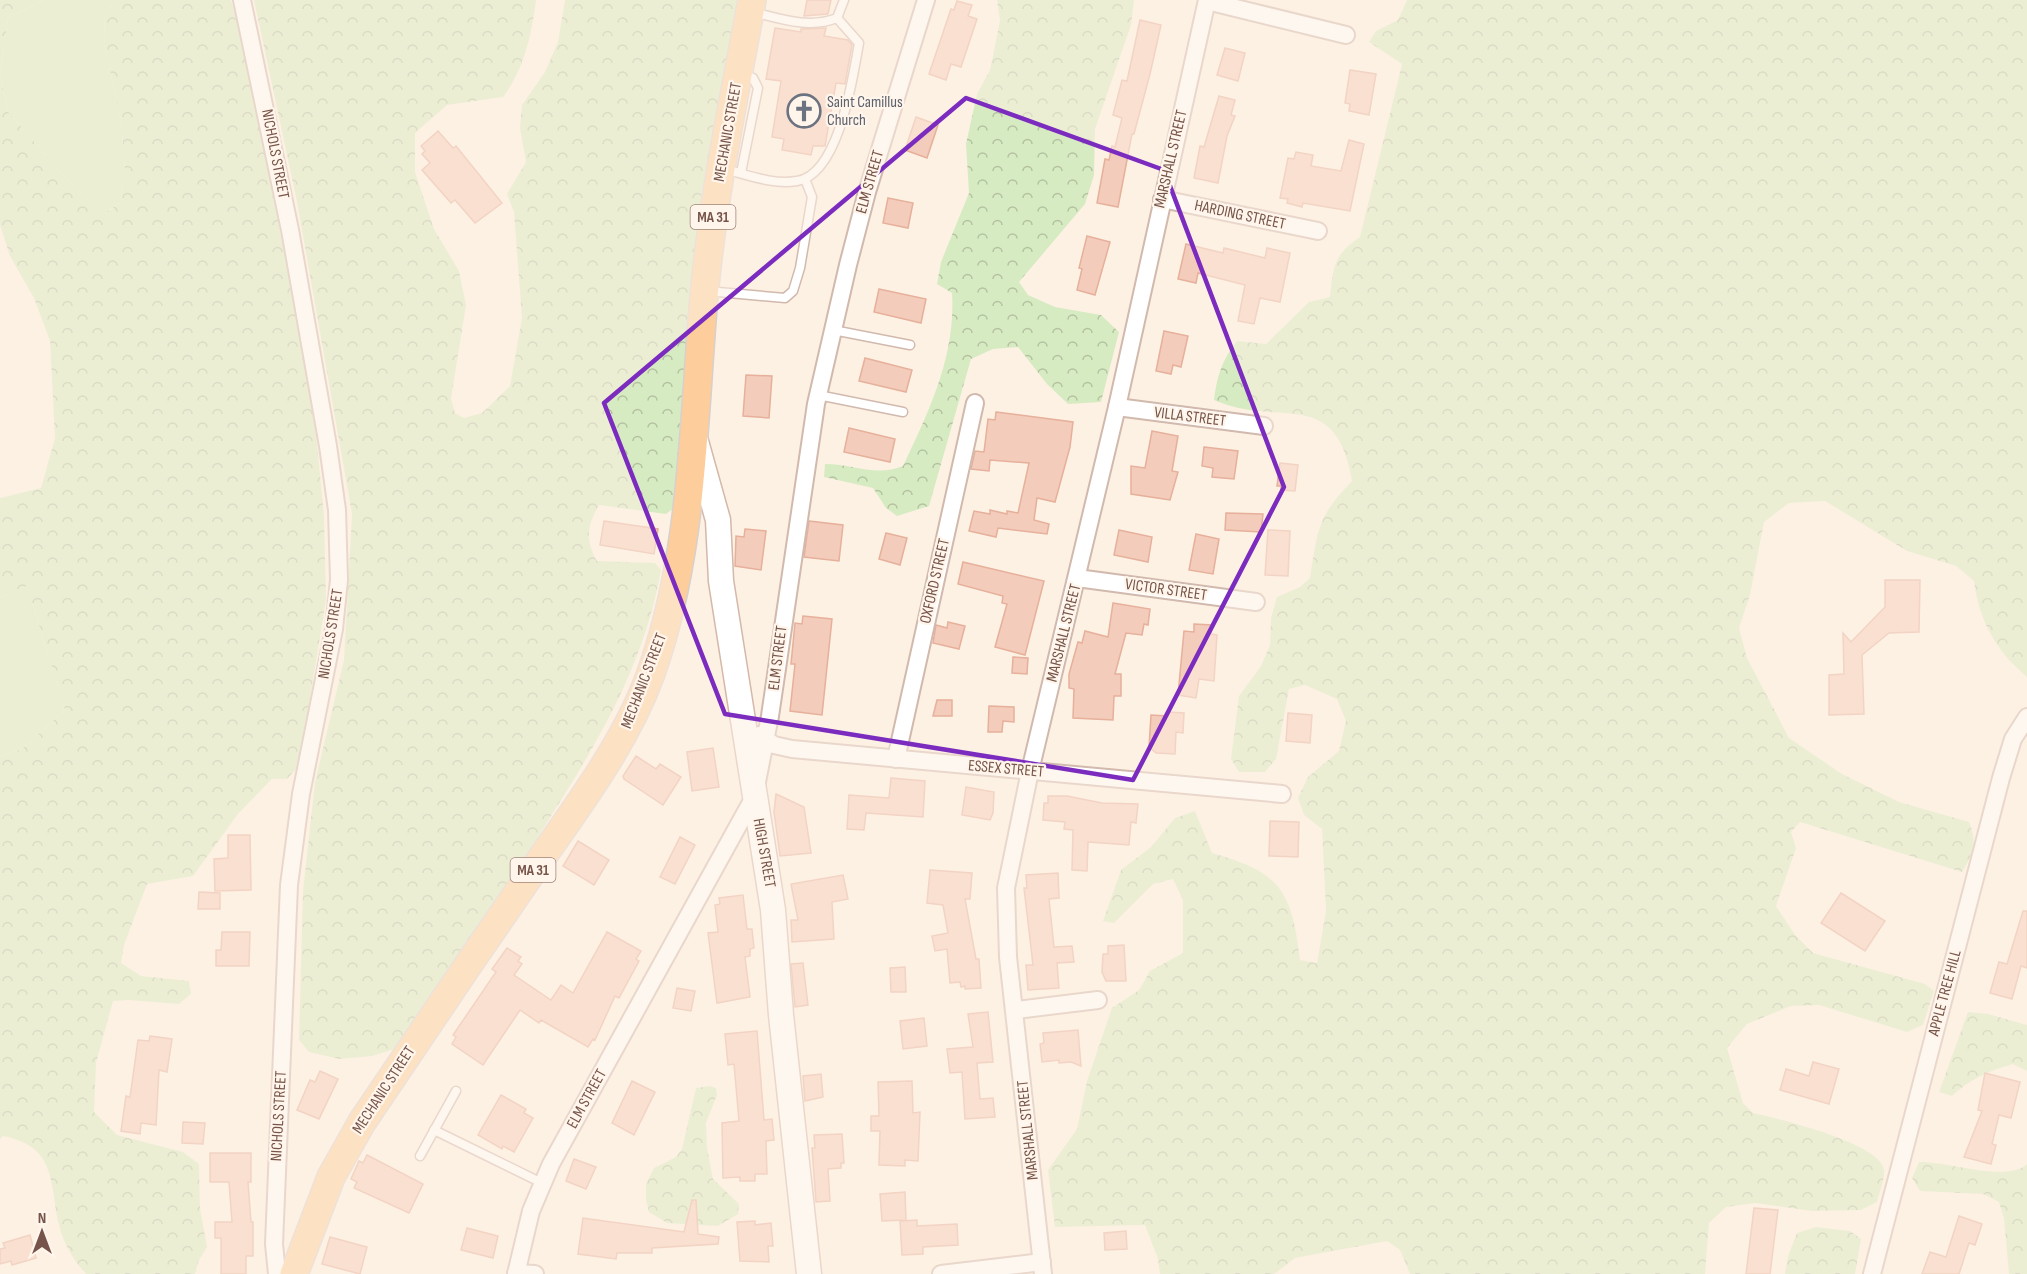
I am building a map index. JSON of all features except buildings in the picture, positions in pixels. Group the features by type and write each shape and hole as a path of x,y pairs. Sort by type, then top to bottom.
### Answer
{"main road":[{"name":"MECHANIC STREET","path":"294,1274 331,1177 362,1122 586,794 635,711 649,678 673,601 684,537 705,291 732,170 748,80 751,5"},
{"name":"HIGH STREET","path":"694,436 718,520 721,581 773,910 781,1015 809,1274"}],"street":[{"name":"NICHOLS STREET","path":"242,0 273,142 326,434 337,510 339,580 334,629 301,794 289,885 274,1244 277,1274"},
{"name":"ELM STREET","path":"516,1274 531,1211 542,1183 754,797 766,740 806,461 818,395 867,192 926,0"},
{"path":"1207,1 1346,34"},
{"name":"MARSHALL STREET","path":"1042,1268 1016,1010 1008,957 1006,888 1030,771 1117,407 1207,1"},
{"name":"HARDING STREET","path":"1162,199 1318,231"},
{"name":"OXFORD STREET","path":"896,759 975,403"},
{"name":"VILLA STREET","path":"1117,407 1264,426"},
{"name":"VICTOR STREET","path":"1077,578 1256,602"},
{"path":"741,714 753,730 766,740"},
{"name":"APPLE TREE HILL","path":"1872,1274 2001,778 2013,739 2027,717"},
{"name":"ESSEX STREET","path":"766,740 782,748 1282,794"},
{"path":"754,797 769,767 780,755 792,749"},
{"path":"1016,1010 1098,999"},
{"path":"941,1274 1042,1268"},
{"path":"516,1274 535,1274"}],"lane":[{"path":"751,5 788,21 822,24 837,18 844,0"},
{"path":"732,170 777,182 806,179 812,177 826,158 848,105 859,43 837,18"},
{"path":"705,291 785,298 793,291 800,268 812,197 806,179"},
{"path":"833,330 910,345"},
{"path":"818,395 903,412"},
{"path":"420,1156 456,1091"},
{"path":"435,1130 542,1183"}],"highlighted area":[{"path":"966,98 1164,170 1284,487 1133,780 725,714 604,403"}],"green space":[{"path":"0,0 43,0 8,18 0,75"},
{"path":"43,0 115,0 105,15 104,44 121,119 125,169 121,202 107,211 81,195 8,112 0,75 8,18"},
{"path":"115,0 231,0 242,34 313,402 324,515 326,600 299,766 287,779 272,779 238,814 193,876 147,884 124,945 121,963 141,976 189,981 191,994 179,1004 113,1001 96,1063 94,1112 117,1135 183,1152 199,1164 200,1208 207,1247 199,1260 195,1274 86,1274 73,1258 63,1238 48,1168 42,1157 33,1148 20,1141 3,1136 0,1139 0,756 22,749 65,710 27,586 0,597 0,498 41,488 55,438 50,341 34,298 10,256 0,225 0,75 8,112 81,195 108,211 121,202 125,169 121,119 104,44 105,15"},
{"path":"254,0 536,0 522,63 503,97 447,105 415,133 415,172 434,229 459,271 466,305 451,399 455,413 464,418 482,413 510,386 522,318 514,212 507,194 526,162 520,128 522,105 545,72 558,42 565,0 741,0 701,199 676,502 674,508 666,514 599,505 590,526 589,540 597,561 655,563 661,570 643,638 631,670 602,731 515,873 413,1026 395,1049 372,1056 339,1059 309,1052 299,1040 303,891 315,782 344,660 352,514 297,202"},
{"path":"997,0 1134,0 1131,25 1095,129 1094,175 1085,204 1019,282 1028,295 1055,307 1101,315 1119,332 1101,402 1068,404 1047,384 1018,347 993,349 971,359 929,506 897,516 886,508 873,488 824,477 825,464 874,470 903,466 931,404 945,361 952,316 952,293 937,284 941,262 969,193 966,144 977,94 990,70 1000,21"},
{"path":"1407,0 2027,0 2027,677 1998,646 1980,609 1974,581 1956,566 1907,551 1825,501 1789,503 1764,522 1750,595 1739,628 1747,658 1789,738 1842,774 1899,802 1969,822 1974,842 1962,872 1800,822 1791,832 1796,848 1776,906 1795,935 1813,953 1925,984 1934,991 1923,1025 1907,1032 1819,1005 1791,1006 1747,1024 1727,1048 1743,1103 1753,1113 1804,1126 1848,1141 1879,1160 1884,1174 1877,1202 1861,1210 1812,1211 1755,1203 1726,1207 1709,1223 1705,1274 1410,1274 1400,1250 1387,1241 1295,1258 1274,1274 1160,1274 1158,1259 1145,1225 1055,1227 1048,1170 1077,1129 1087,1081 1112,1008 1139,990 1150,971 1183,953 1183,900 1173,879 1153,884 1114,923 1103,921 1121,870 1151,847 1175,818 1195,811 1212,853 1253,868 1268,877 1278,887 1287,900 1292,916 1300,960 1317,963 1326,911 1322,829 1304,815 1298,798 1308,777 1339,751 1346,721 1337,699 1305,685 1289,689 1276,759 1265,772 1239,772 1231,759 1239,696 1261,666 1270,645 1271,618 1277,597 1300,587 1310,578 1315,547 1325,515 1340,493 1352,481 1344,451 1333,432 1318,420 1301,415 1238,408 1214,400 1221,369 1237,341 1266,344 1309,302 1330,297 1336,262 1345,249 1360,237 1402,64 1369,42 1376,31 1398,20"},
{"path":"27,586 65,710 22,749 0,756 0,597"},
{"path":"1968,1012 1988,1014 2027,1025 2027,1071 2013,1064 2004,1067 1973,1080 1952,1096 1939,1092"},
{"path":"710,1086 716,1088 717,1095 706,1123 707,1148 713,1179 739,1204 738,1214 718,1226 667,1223 649,1212 646,1184 654,1168 676,1157 682,1149 696,1088"},
{"path":"1919,1162 2006,1172 2027,1164 2027,1274 2009,1274 2004,1219 1999,1202 1983,1194 1920,1191 1912,1178"},
{"path":"1816,1227 1850,1231 1861,1239 1855,1274 1785,1274 1788,1256 1797,1233"}],"place":[{"name":"Saint Camillus Church","path":"804,111"}]}
